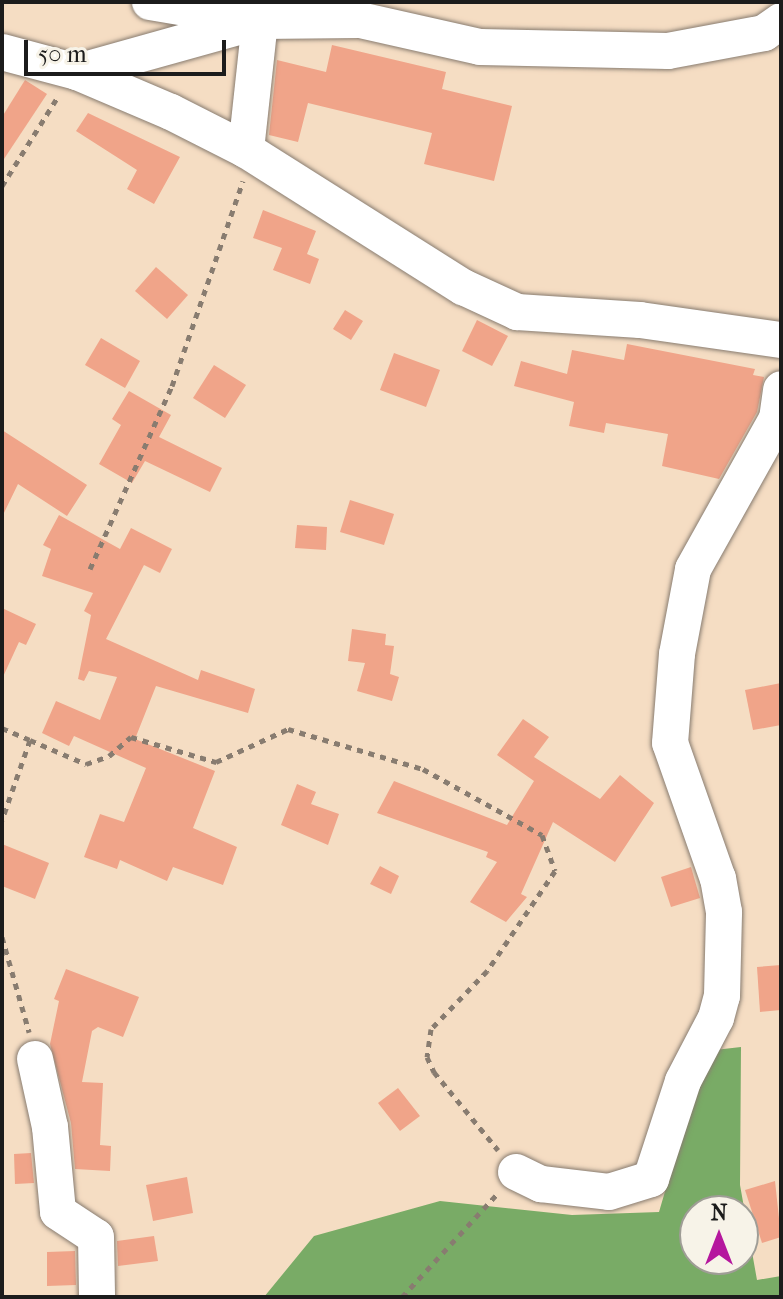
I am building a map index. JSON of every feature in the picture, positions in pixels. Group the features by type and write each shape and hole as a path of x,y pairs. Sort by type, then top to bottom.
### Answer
{"street":[{"path":"150,2 260,21 360,20 480,47 668,51 764,33 781,21"},
{"path":"204,2 260,21"},
{"path":"77,72 260,21"},
{"path":"250,152 260,21"},
{"path":"2,52 77,72 250,152 463,287 517,312 640,320 781,340"},
{"path":"516,1172 541,1184 609,1192 651,1179 683,1081 716,1018 722,996 724,912 718,879 670,743 677,654 693,569 777,419 781,389"},
{"path":"35,1059 50,1127 58,1212 96,1237 97,1297"}],"path":[{"path":"2,186 77,72"},
{"path":"90,569 172,386 250,152"},
{"path":"2,728 86,764 109,756 131,737 216,762 288,729 423,769 542,835 555,871 487,971 431,1029 427,1057 516,1172 402,1297"},
{"path":"2,820 30,740"},
{"path":"2,937 35,1059"}],"green space":[{"path":"741,1047 742,1195 679,1195 679,1275 756,1275 757,1280 781,1276 781,1297 264,1297 314,1236 440,1201 572,1215 659,1212 706,1051"}],"building":[{"path":"332,45 446,72 442,89 512,106 494,181 424,164 432,133 308,103 298,142 269,135 277,60 326,72"},
{"path":"25,80 47,94 2,162 2,117"},
{"path":"88,113 180,157 154,204 127,189 137,170 76,131"},
{"path":"263,210 316,231 307,254 319,259 310,284 273,270 282,248 253,238"},
{"path":"156,267 188,295 167,319 135,291"},
{"path":"345,310 363,321 351,340 333,329"},
{"path":"477,320 508,336 492,366 462,351"},
{"path":"101,338 140,361 125,388 85,365"},
{"path":"627,344 755,369 753,375 764,377 757,412 719,479 662,466 668,434 606,423 604,433 569,426 574,402 514,386 521,361 567,374 572,350 624,360"},
{"path":"394,353 440,370 426,407 380,390"},
{"path":"214,365 246,385 225,418 193,398"},
{"path":"129,391 171,415 159,437 222,468 210,492 145,461 132,483 99,464 121,425 112,419"},
{"path":"2,430 87,485 67,516 18,484 2,517"},
{"path":"350,500 394,514 384,545 340,532"},
{"path":"59,515 120,549 131,528 172,549 160,573 144,565 106,639 198,680 201,670 255,689 248,713 156,686 135,739 215,771 193,828 237,847 223,885 173,867 167,881 120,860 117,869 84,857 100,814 124,822 146,768 74,736 69,746 42,733 56,701 100,720 117,677 89,671 84,681 78,679 91,615 84,611 93,593 42,576 51,549 43,545"},
{"path":"297,525 327,527 326,550 295,548"},
{"path":"2,608 36,624 26,645 19,642 2,679"},
{"path":"352,629 386,634 385,645 394,646 390,674 399,677 392,701 357,691 365,663 348,661"},
{"path":"781,683 781,725 753,730 745,690"},
{"path":"523,719 549,737 534,757 600,799 620,775 654,803 615,862 553,822 521,894 527,897 506,922 470,902 497,862 486,857 488,852 377,813 394,781 507,825 534,781 497,755"},
{"path":"297,784 316,792 311,804 339,814 328,845 281,825"},
{"path":"2,844 49,863 35,899 2,886"},
{"path":"380,866 399,876 391,894 370,884"},
{"path":"691,867 700,898 671,907 661,877"},
{"path":"781,965 781,1010 760,1012 757,967"},
{"path":"66,969 139,997 123,1037 98,1027 92,1031 82,1082 103,1083 100,1145 111,1146 110,1171 75,1169 71,1123 50,1044 59,1001 54,999"},
{"path":"398,1088 420,1116 400,1131 378,1103"},
{"path":"31,1153 34,1183 15,1184 14,1154"},
{"path":"187,1177 193,1213 153,1221 146,1185"},
{"path":"775,1181 781,1237 762,1243 759,1234 759,1195 747,1195 745,1190"},
{"path":"154,1236 158,1261 118,1266 117,1241"},
{"path":"75,1251 76,1285 47,1286 47,1252"}]}
